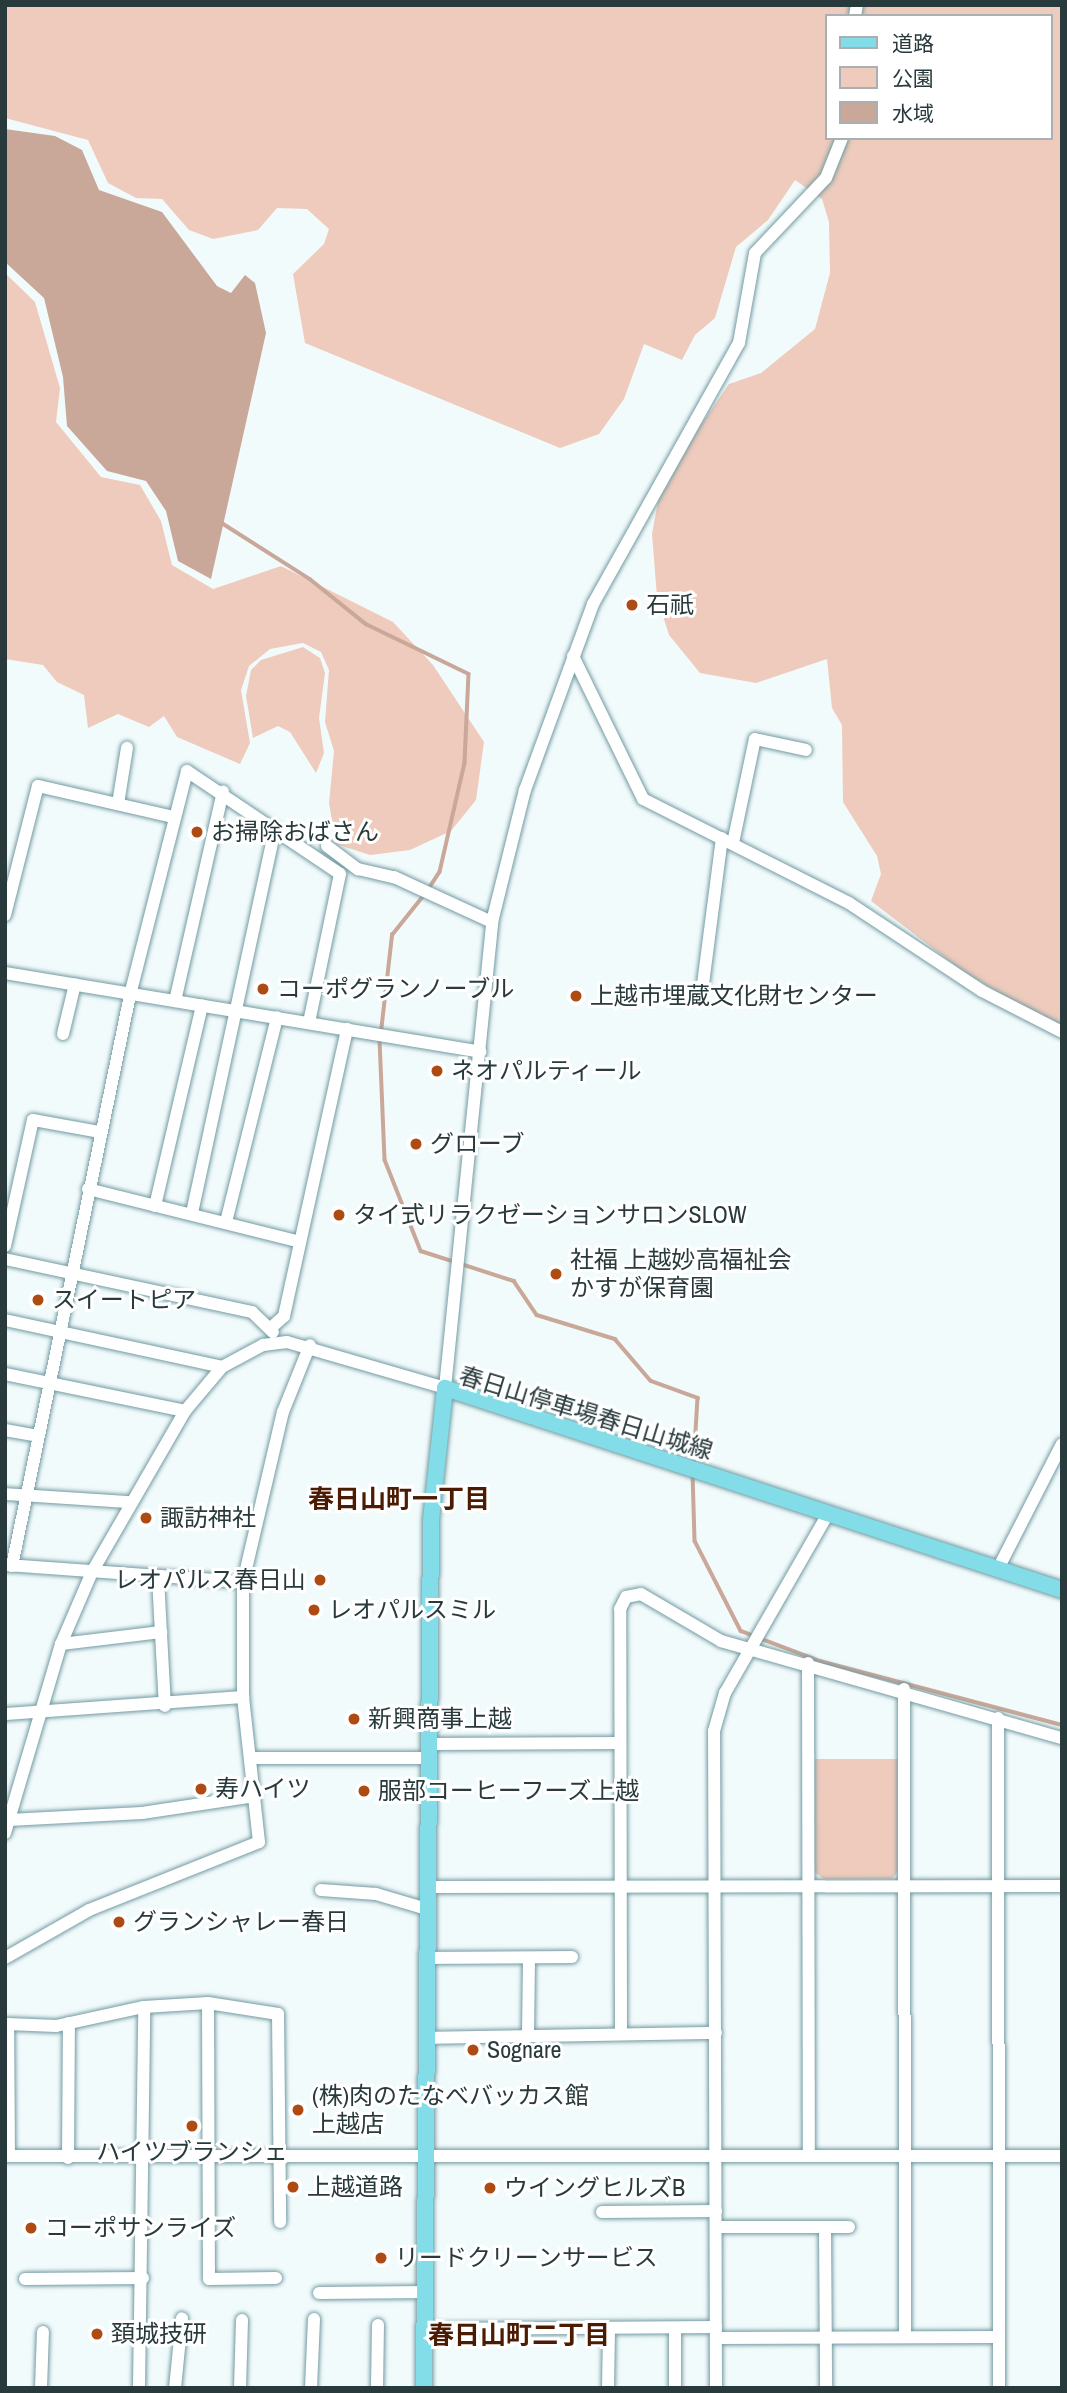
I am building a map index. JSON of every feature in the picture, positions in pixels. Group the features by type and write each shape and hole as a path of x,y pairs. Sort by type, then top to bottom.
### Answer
{"main road":[{"name":"春日山停車場春日山城線","path":"424,2388 431,1520 444,1388 999,1567 1062,1590"}],"street":[{"path":"5,1833 61,1644 92,1572 129,1502 185,1411 222,1367 273,1343 310,1345 444,1388 492,922 525,790 572,656 599,593 739,343 755,253 826,178 841,140"},
{"path":"572,656 643,799 849,903 982,991 1062,1032"},
{"path":"703,984 727,841 754,739 806,750"},
{"path":"118,804 127,747"},
{"path":"243,1582 8,1566 130,995 173,817 187,771 223,792 340,874 309,1023"},
{"path":"5,915 38,786 173,817"},
{"path":"175,1001 223,792"},
{"path":"191,1213 238,1011 275,829"},
{"path":"327,846 358,869 394,877 492,922"},
{"path":"5,973 480,1052"},
{"path":"63,1034 75,984"},
{"path":"155,1206 202,1005"},
{"path":"226,1222 277,1017"},
{"path":"273,1343 273,1326 284,1316 297,1241 347,1029"},
{"path":"5,1246 33,1120 100,1132"},
{"path":"88,1189 297,1241"},
{"path":"5,1259 252,1312 273,1326"},
{"path":"5,1320 222,1367"},
{"path":"5,1958 89,1910 250,1850 263,1832 255,1796 243,1697 243,1582 283,1412 310,1345"},
{"path":"5,1374 185,1411"},
{"path":"5,1430 34,1435"},
{"path":"999,1567 1062,1444"},
{"path":"5,1494 129,1502"},
{"path":"716,2388 714,1731 725,1693 828,1514"},
{"path":"158,1578 166,1706"},
{"path":"621,2033 620,1609 626,1597 641,1594 721,1640 904,1689 1062,1738"},
{"path":"61,1644 161,1632"},
{"path":"808,1663 808,2156"},
{"path":"904,1689 905,2337"},
{"path":"5,1714 166,1706 243,1697"},
{"path":"999,1718 999,2388"},
{"path":"251,1758 620,1743"},
{"path":"9,1820 142,1813 255,1796"},
{"path":"428,1887 1062,1886"},
{"path":"321,1890 376,1894 427,1909"},
{"path":"427,1958 572,1957"},
{"path":"527,2034 529,1959"},
{"path":"280,2222 280,2158 278,2014 208,2003 145,2007 69,2023 8,2024 7,2156 280,2158 426,2155 1062,2156"},
{"path":"208,2003 209,2279 276,2278"},
{"path":"139,2388 143,2278 145,2007"},
{"path":"68,2158 69,2023"},
{"path":"426,2038 527,2034 716,2033"},
{"path":"602,2212 716,2211"},
{"path":"716,2227 849,2227"},
{"path":"825,2227 826,2388"},
{"path":"24,2279 143,2278"},
{"path":"320,2293 426,2292"},
{"path":"175,2388 182,2318"},
{"path":"312,2388 314,2319"},
{"path":"240,2388 242,2320"},
{"path":"377,2325 377,2388"},
{"path":"425,2329 675,2328 716,2333 826,2338 999,2337"},
{"path":"675,2328 675,2388"},
{"path":"608,2388 609,2330"},
{"path":"41,2388 43,2332"}],"green space":[{"path":"5,5 1062,5 1062,1030 964,972 871,901 881,874 877,856 843,802 842,725 832,708 827,659 756,683 700,673 669,635 657,597 652,534 658,501 700,426 729,384 761,373 815,329 830,273 829,222 822,199 795,180 768,220 736,247 715,318 695,335 682,360 644,344 624,399 599,434 560,448 305,343 293,274 324,244 329,229 307,209 277,208 258,230 213,239 189,230 162,199 136,198 108,183 88,140 5,118"},
{"path":"5,273 35,302 60,388 56,422 101,477 140,485 161,521 172,565 213,589 281,566 393,622 433,665 484,742 476,800 451,831 410,850 370,855 336,844 329,803 334,751 325,722 329,670 321,652 303,643 270,649 249,666 241,690 250,743 240,764 177,737 164,716 149,727 118,714 88,728 84,695 57,682 43,665 5,659"},
{"path":"303,647 320,658 325,673 319,718 324,753 316,773 290,732 278,726 253,738 246,696 251,670 261,660"},
{"path":"815,1759 900,1759 899,1870 892,1879 824,1879 814,1872"}],"water":[{"path":"5,129 55,136 82,150 99,190 162,212 217,286 231,293 245,275 255,283 266,333 211,579 178,561 166,511 146,481 107,471 67,426 63,377 44,298 5,262"}],"waterway":[{"path":"222,523 310,579 366,624 469,674 465,763 440,872 429,889"},
{"path":"381,1032 392,935 424,895"},
{"path":"380,1040 385,1160 421,1251 514,1281 537,1315 615,1339 651,1381 698,1398 694,1465"},
{"path":"693,1473 695,1541 741,1631 820,1661 1062,1725"}],"place":[{"name":"石祇","path":"632,605"},
{"name":"お掃除おばさん","path":"197,832"},
{"name":"コーポグランノーブル","path":"263,989"},
{"name":"上越市埋蔵文化財センター","path":"576,996"},
{"name":"ネオパルティール","path":"437,1071"},
{"name":"グローブ","path":"416,1144"},
{"name":"タイ式リラクゼーションサロンSLOW","path":"339,1215"},
{"name":"社福 上越妙高福祉会 かすが保育園","path":"556,1274"},
{"name":"スイートピア","path":"38,1300"},
{"name":"諏訪神社","path":"146,1518"},
{"name":"レオパルス春日山","path":"320,1580"},
{"name":"レオパルスミル","path":"314,1610"},
{"name":"新興商事上越","path":"354,1719"},
{"name":"寿ハイツ","path":"201,1789"},
{"name":"服部コーヒーフーズ上越","path":"364,1791"},
{"name":"グランシャレー春日","path":"119,1922"},
{"name":"Sognare","path":"473,2050"},
{"name":"(株)肉のたなべバッカス館 上越店","path":"298,2110"},
{"name":"ハイツブランシェ","path":"192,2126"},
{"name":"上越道路","path":"293,2187"},
{"name":"ウイングヒルズB","path":"490,2188"},
{"name":"コーポサンライズ","path":"31,2228"},
{"name":"リードクリーンサービス","path":"381,2258"},
{"name":"頚城技研","path":"97,2334"}],"district":[{"name":"春日山町一丁目","path":"399,1499"},
{"name":"春日山町二丁目","path":"519,2335"}]}
